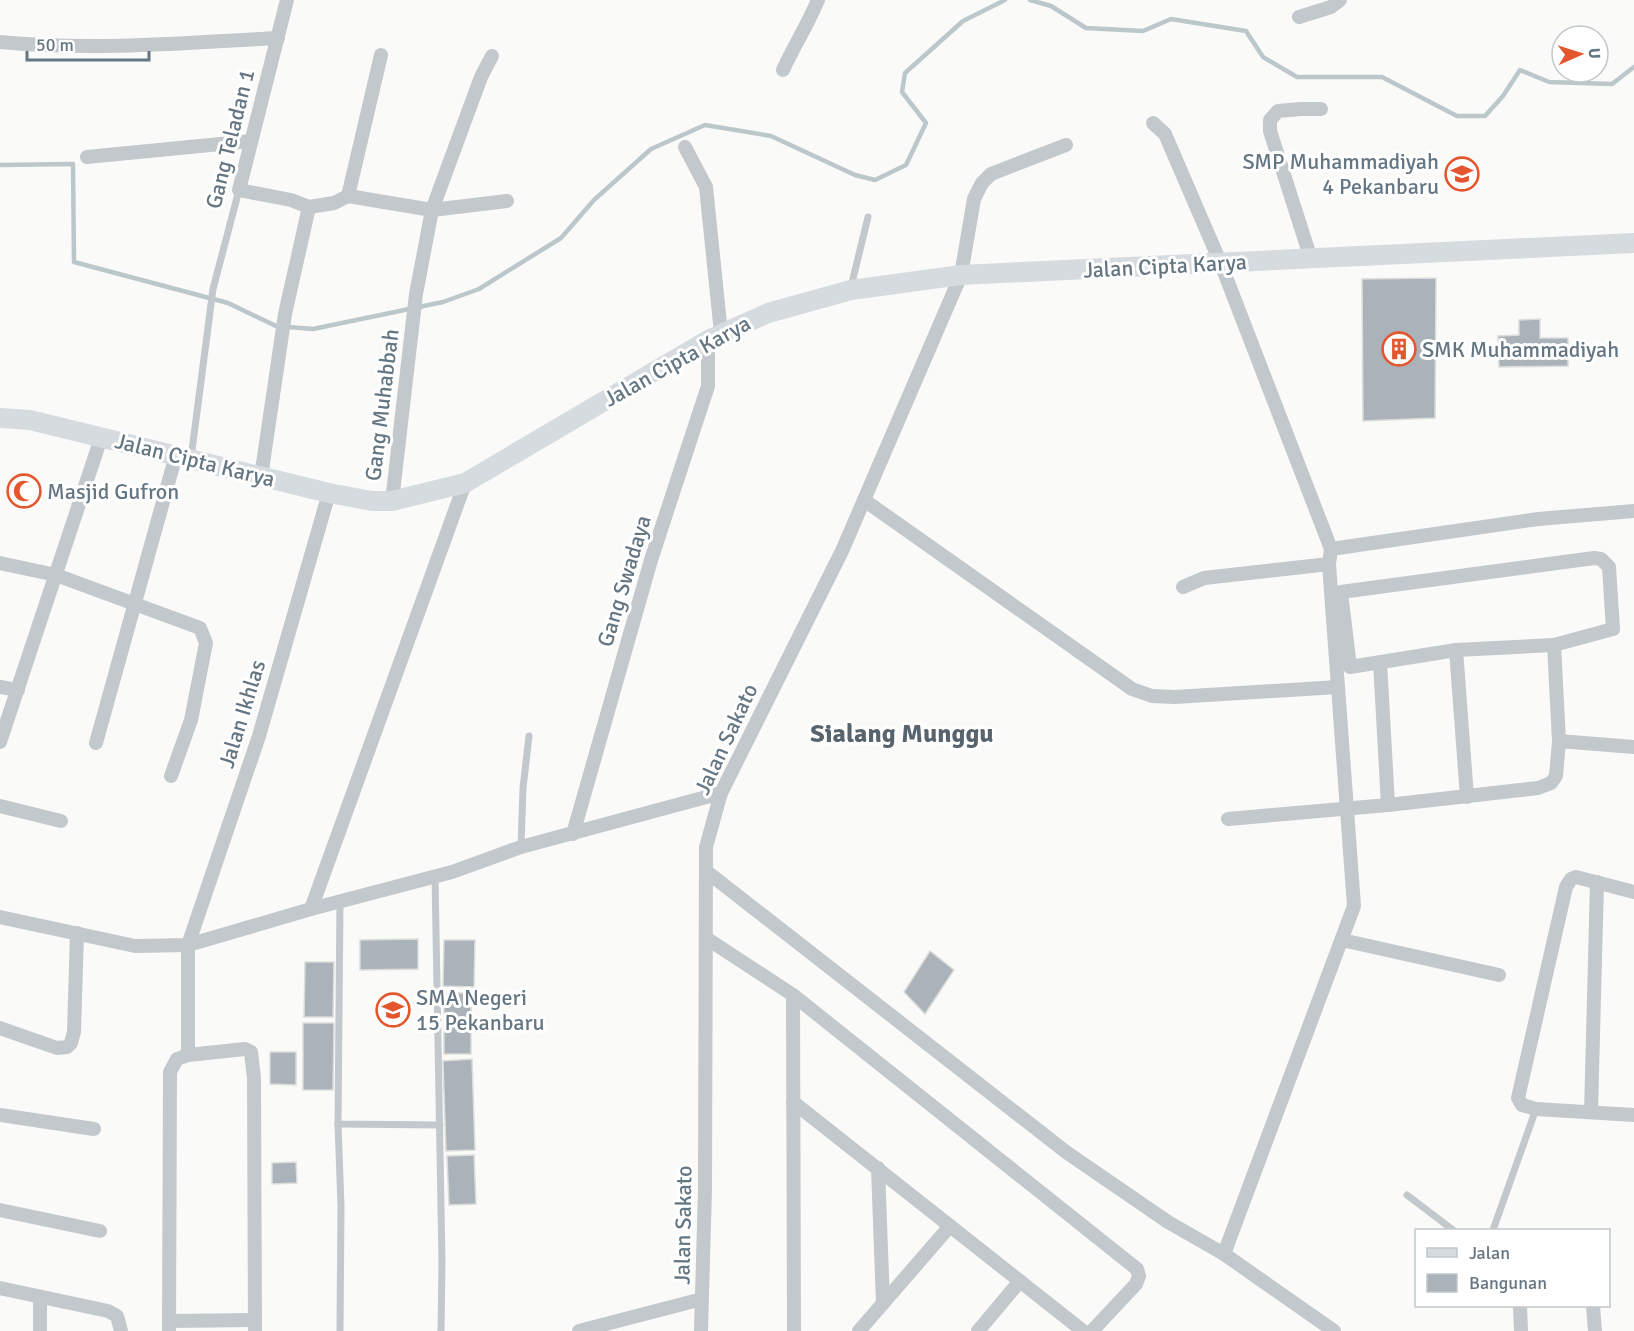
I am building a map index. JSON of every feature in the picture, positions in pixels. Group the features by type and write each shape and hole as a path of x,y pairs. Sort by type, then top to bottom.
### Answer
{"main road":[{"name":"Jalan Cipta Karya","path":"0,418 30,420 329,493 372,501 392,501 465,483 715,336 768,313 851,290 961,275 1634,243"}],"street":[{"name":"Gang Teladan 1","path":"239,190 288,0"},
{"path":"783,70 818,0"},
{"path":"1299,17 1331,7 1340,0"},
{"path":"0,42 71,46 144,45 278,38"},
{"path":"348,196 381,55"},
{"path":"432,210 481,77 492,56"},
{"path":"1311,259 1270,130 1270,120 1278,111 1321,109"},
{"path":"1153,123 1165,134 1221,264 1331,549 1329,564 1354,906 1224,1254"},
{"path":"87,157 251,141"},
{"name":"Jalan Sakato","path":"701,1331 705,1190 706,848 720,793 842,551 961,275 974,199 982,183 991,174 1066,145"},
{"name":"Gang Swadaya","path":"573,834 651,560 708,386 715,336 706,187 685,147"},
{"path":"239,190 291,200 309,207 334,203 348,196 432,210 507,201"},
{"path":"261,477 285,314 309,207"},
{"name":"Gang Muhabbah","path":"392,501 416,294 432,210"},
{"path":"0,742 101,438"},
{"path":"96,743 135,604 184,457"},
{"path":"311,909 465,483"},
{"name":"Jalan Ikhlas","path":"188,1055 188,945 259,736 329,493"},
{"path":"864,500 1132,688 1152,696 1175,697 1338,687"},
{"path":"1331,549 1538,519 1634,511"},
{"path":"1594,558 1601,559 1609,567 1613,629 1554,645 1456,650 1350,667 1341,592 1594,558"},
{"path":"0,563 56,575 200,628 206,643 191,720 171,776"},
{"path":"1183,587 1204,578 1329,564"},
{"path":"1228,819 1467,797 1538,788 1551,783 1556,776 1559,741 1554,645"},
{"path":"1456,650 1467,797"},
{"path":"1380,662 1388,805"},
{"path":"0,687 18,690"},
{"path":"1559,741 1634,747"},
{"path":"0,917 135,946 188,945 435,876 521,847 720,793"},
{"path":"0,806 61,821"},
{"path":"706,871 1066,1152 1168,1221 1224,1254 1334,1331"},
{"path":"1634,892 1576,877 1571,879 1566,887 1518,1098 1522,1105 1536,1109 1634,1115"},
{"path":"1591,1112 1597,882"},
{"path":"0,1028 57,1048 67,1047 71,1043 74,1032 77,933"},
{"path":"706,938 793,995 1137,1269 1139,1276 1136,1284 1092,1331"},
{"path":"1342,940 1499,975"},
{"path":"793,995 794,1331"},
{"path":"245,1049 251,1052 254,1078 255,1325 169,1326 170,1072 177,1059 188,1055 245,1049"},
{"path":"793,1102 1083,1331"},
{"path":"0,1115 94,1129"},
{"path":"878,1168 883,1303"},
{"path":"0,1210 100,1231"},
{"path":"859,1331 950,1226"},
{"path":"978,1331 1020,1281"},
{"path":"0,1288 108,1311 117,1316 121,1331"},
{"path":"40,1297 40,1331"},
{"path":"579,1331 702,1299"},
{"path":"1520,1307 1521,1331"},
{"path":"1593,1307 1594,1331"}],"lane":[{"name":"Gang Teladan 1","path":"184,457 213,289 239,190"},
{"path":"851,290 868,217"},
{"path":"521,847 523,788 529,736"},
{"path":"435,876 442,1262 441,1331"},
{"path":"340,901 338,1124 341,1206 340,1331"},
{"path":"1493,1229 1536,1109"},
{"path":"338,1124 440,1125"},
{"path":"1407,1195 1452,1229"}],"building":[{"name":"SMK Muhammadiyah","path":"1436,278 1435,418 1363,421 1362,279"},
{"path":"1540,319 1540,338 1568,338 1568,366 1499,367 1498,336 1519,335 1519,320"},
{"path":"418,939 418,969 360,970 360,940"},
{"path":"444,940 475,940 474,987 443,986"},
{"path":"930,951 954,970 925,1014 904,992"},
{"path":"305,962 334,962 333,1017 304,1017"},
{"path":"444,993 471,993 471,1054 444,1054"},
{"path":"303,1023 334,1023 333,1090 303,1090"},
{"path":"270,1052 296,1052 296,1085 270,1084"},
{"path":"472,1059 475,1150 446,1151 443,1061"},
{"path":"474,1155 476,1204 449,1205 447,1156"},
{"path":"296,1162 297,1183 272,1184 272,1163"}],"waterway":[{"path":"0,165 73,164 74,262 228,303 276,326 313,329 443,302 479,289 561,238 594,200 651,149 705,125 771,136 855,175 875,180 906,165 926,123 902,92 905,73 963,21 1005,0"},
{"path":"1030,0 1051,6 1086,28 1143,31 1171,19 1246,31 1263,57 1297,77 1382,77 1457,116 1485,116 1503,96 1520,70 1549,82 1612,84 1634,67"}],"place":[{"name":"SMP Muhammadiyah 4 Pekanbaru","path":"1462,174"},
{"name":"SMK Muhammadiyah","path":"1399,349"},
{"name":"Masjid Gufron","path":"24,491"},
{"name":"SMA Negeri 15 Pekanbaru","path":"393,1010"}],"district":[{"name":"Sialang Munggu","path":"902,734"}]}
